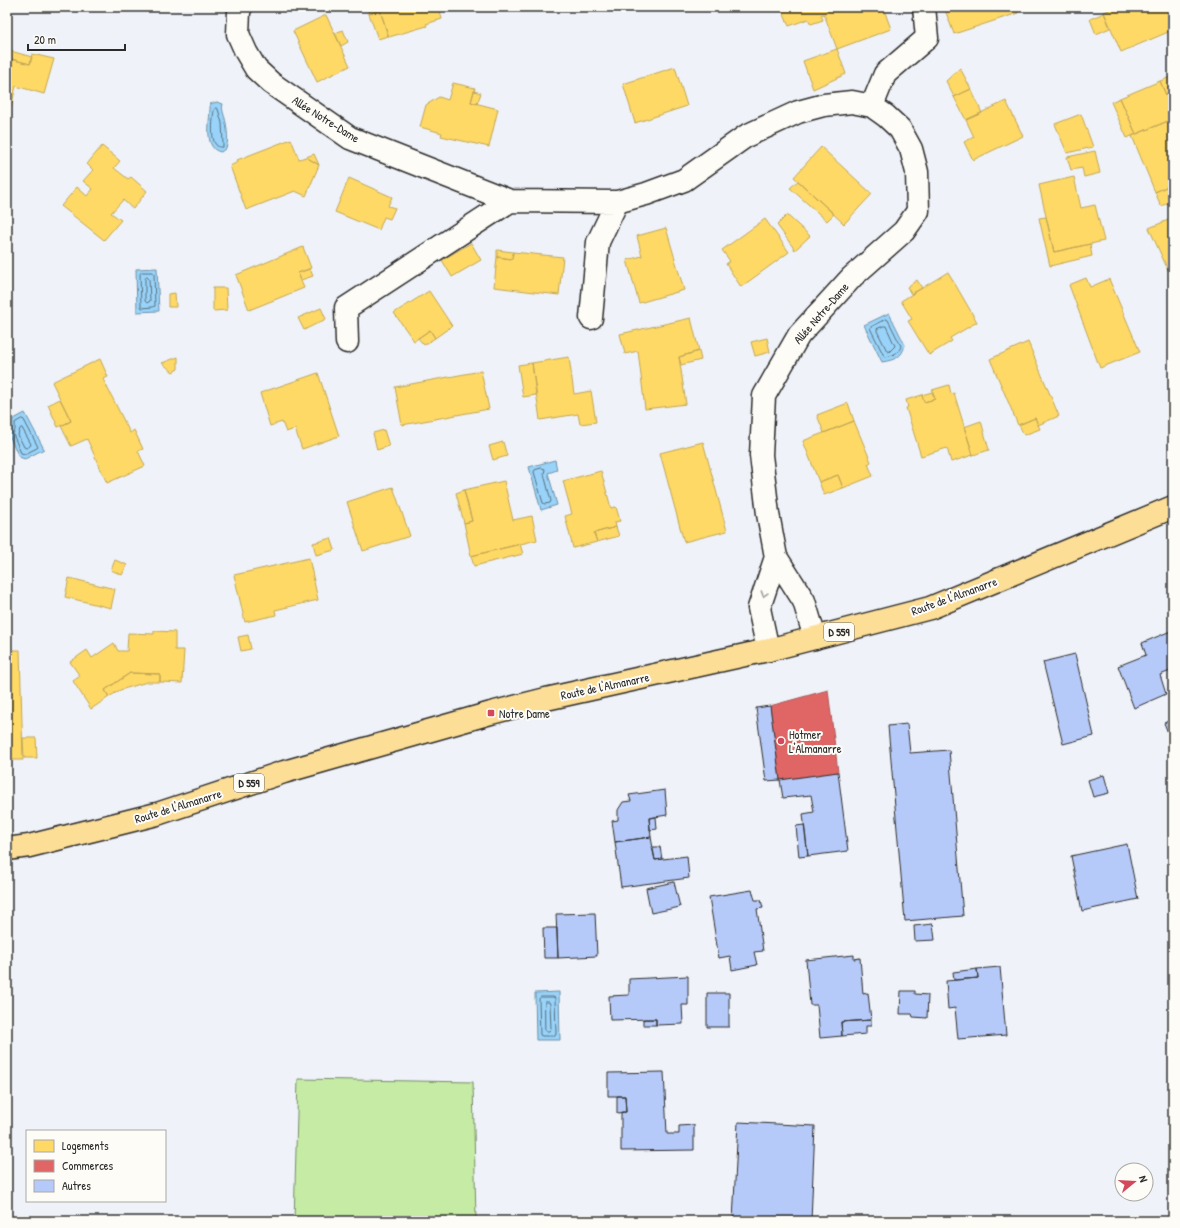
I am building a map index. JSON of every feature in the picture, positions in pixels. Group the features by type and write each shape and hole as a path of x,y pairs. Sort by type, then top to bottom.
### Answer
{"main road":[{"name":"Route de l'Almanarre","path":"7,849 29,846 157,814 284,772 491,713 546,699 768,650 930,608 1173,507"}],"street":[{"name":"Allée Notre-Dame","path":"241,7 239,11 238,34 256,69 271,83 350,138 510,201 617,202 646,194 684,180 746,136 798,112 824,105 852,102 872,106 900,129 911,149 917,172 918,211 904,231 852,277 799,335 764,396 761,455 768,514 776,557 804,601 816,638"},
{"path":"872,106 885,74 927,38 924,7"},
{"path":"348,342 346,308 510,201"},
{"path":"591,318 598,242 617,202"},
{"name":"Allée Notre-Dame","path":"768,650 759,608 776,557"}],"green space":[{"path":"298,1079 473,1082 476,1221 294,1221"}],"water":[{"path":"217,102 223,104 228,136 226,148 221,152 215,150 209,139 210,104"},
{"path":"157,268 159,311 137,312 136,269"},
{"path":"889,313 905,345 900,356 882,362 864,325"},
{"path":"25,413 44,449 25,459 19,457 8,433 11,429 10,421"},
{"path":"555,460 557,470 548,473 557,505 541,510 529,467"},
{"path":"559,992 560,1040 536,1040 535,993"}],"building: Logements":[{"path":"367,7 439,7 442,19 426,24 427,26 389,37 380,10 369,14"},
{"path":"791,7 825,7 826,11 838,7 883,7 891,29 837,49 824,14 821,15 823,20 811,24 808,19 789,26 782,10"},
{"path":"944,7 1016,7 1018,13 954,34"},
{"path":"1116,7 1170,7 1173,14 1173,30 1121,52 1104,12"},
{"path":"380,10 388,36 378,39 369,14"},
{"path":"1104,13 1110,28 1096,34 1090,19"},
{"path":"326,15 350,66 317,82 293,31"},
{"path":"343,30 348,42 341,46 335,33"},
{"path":"837,49 846,74 813,89 803,61"},
{"path":"7,50 32,57 30,64 7,58"},
{"path":"32,54 54,59 44,94 16,86 11,108 7,107 7,58 30,64"},
{"path":"675,67 687,106 635,123 623,84"},
{"path":"960,68 971,89 954,97 946,81"},
{"path":"1173,76 1173,92 1166,95 1160,81"},
{"path":"1160,81 1166,95 1173,92 1173,119 1136,134 1120,98"},
{"path":"453,83 475,88 471,102 498,109 489,147 441,136 442,133 420,127 426,105 439,97 448,100"},
{"path":"971,89 982,113 966,120 954,97"},
{"path":"474,91 481,93 477,104 471,102"},
{"path":"1120,98 1136,134 1127,138 1111,102"},
{"path":"1006,101 1023,136 973,160 964,142 974,137 966,120"},
{"path":"1081,114 1093,147 1067,153 1055,124"},
{"path":"1173,119 1173,184 1155,192 1132,136"},
{"path":"291,139 299,159 306,157 319,165 306,196 295,191 246,210 230,166 238,162 237,160"},
{"path":"102,146 120,161 114,168 128,179 131,177 147,191 133,209 123,200 111,213 121,220 104,240 61,206 77,187 87,196 93,189 83,181 93,170 87,164"},
{"path":"821,147 872,194 844,224 794,177"},
{"path":"1095,151 1100,173 1084,177 1082,168 1071,170 1067,157"},
{"path":"314,154 319,165 306,157"},
{"path":"1074,177 1081,208 1095,205 1104,241 1054,252 1039,185"},
{"path":"349,178 392,197 388,206 395,208 390,219 384,217 379,230 335,212"},
{"path":"798,181 834,214 827,221 790,188"},
{"path":"1173,184 1173,201 1161,206 1155,192"},
{"path":"787,215 810,236 795,250 777,225"},
{"path":"1046,217 1054,252 1090,244 1092,256 1050,266 1039,218"},
{"path":"1173,218 1173,268 1168,270 1149,228"},
{"path":"765,219 789,252 741,287 726,264 730,261 722,250"},
{"path":"666,228 684,290 639,303 627,260 642,256 637,236"},
{"path":"471,243 481,260 452,277 442,260"},
{"path":"303,247 311,268 298,273 304,288 249,310 236,275"},
{"path":"497,250 513,252 512,259 497,257"},
{"path":"513,252 563,257 559,295 494,287 497,257 512,259"},
{"path":"310,269 313,276 301,280 298,273"},
{"path":"948,272 977,322 950,338 952,341 929,355 908,321 912,319 901,301"},
{"path":"1086,278 1090,287 1109,279 1140,352 1100,368 1069,285"},
{"path":"917,280 922,288 911,294 907,287"},
{"path":"213,288 226,288 227,310 213,311"},
{"path":"429,291 452,326 435,338 430,330 414,341 394,313"},
{"path":"175,293 176,307 168,307 168,294"},
{"path":"321,308 326,319 304,330 298,318"},
{"path":"691,318 699,351 679,357 686,404 645,409 638,351 625,354 620,334"},
{"path":"430,330 435,338 424,345 418,338"},
{"path":"767,338 770,352 755,356 751,342"},
{"path":"1028,342 1059,416 1038,425 1035,418 1018,425 990,359"},
{"path":"699,351 701,360 681,365 679,357"},
{"path":"178,357 178,369 173,372 162,363"},
{"path":"569,357 574,394 591,391 596,422 580,424 578,414 540,420 532,363"},
{"path":"100,359 108,377 103,379 130,433 134,430 143,449 138,451 145,466 107,483 87,439 71,446 61,426 71,421 52,382"},
{"path":"532,363 536,395 523,397 518,365"},
{"path":"481,371 489,409 402,425 395,387"},
{"path":"318,373 339,436 302,449 295,429 286,432 282,422 270,426 260,393"},
{"path":"949,385 951,394 954,393 973,455 951,462 947,448 921,456 906,408 908,407 906,400 922,395 924,402 935,399 932,390"},
{"path":"932,392 935,399 924,402 922,395"},
{"path":"60,399 71,421 58,427 48,405"},
{"path":"848,403 854,421 824,433 817,415"},
{"path":"1035,418 1040,429 1024,435 1019,425"},
{"path":"854,421 871,462 868,464 873,476 843,488 838,475 819,482 803,441"},
{"path":"981,421 989,450 973,455 964,427"},
{"path":"384,430 389,446 377,450 373,433"},
{"path":"503,442 507,456 493,460 489,446"},
{"path":"703,442 727,531 684,542 660,453"},
{"path":"601,471 611,508 616,507 620,521 615,522 616,527 594,533 597,542 573,548 565,516 572,514 563,481"},
{"path":"838,475 843,488 824,495 819,482"},
{"path":"504,481 513,520 532,516 537,540 471,556 464,523 472,521 464,490"},
{"path":"393,487 410,536 363,551 347,502"},
{"path":"464,490 472,521 464,523 456,493"},
{"path":"616,527 619,536 597,542 594,533"},
{"path":"331,538 335,550 316,555 313,543"},
{"path":"520,544 523,554 474,566 471,556"},
{"path":"309,558 318,600 275,610 276,615 245,622 234,575"},
{"path":"115,560 127,565 122,575 111,570"},
{"path":"69,578 115,589 111,608 65,597"},
{"path":"154,631 175,632 175,650 184,650 182,683 160,682 160,674 130,673 105,690 109,697 91,709 73,681 80,676 70,662 87,650 92,658 114,643 118,651 127,651 128,633 154,634"},
{"path":"248,635 251,649 241,651 238,637"},
{"path":"7,650 20,650 23,760 7,760"},
{"path":"130,673 160,674 160,682 147,682 120,690 109,697 105,690"},
{"path":"23,738 36,738 37,758 24,758"}],"building: Commerces":[{"path":"828,690 838,772 780,780 770,706"}],"building: Autres":[{"path":"1173,630 1173,670 1160,675 1166,694 1134,708 1118,666 1146,655 1142,643"},
{"path":"1075,654 1094,736 1063,744 1043,662"},
{"path":"770,706 780,780 766,781 756,708"},
{"path":"1173,719 1173,745 1164,723"},
{"path":"907,724 910,753 949,750 963,916 905,921 888,726"},
{"path":"838,772 848,851 808,856 803,814 814,812 811,795 783,798 780,780"},
{"path":"1104,775 1109,793 1093,797 1088,780"},
{"path":"665,790 667,815 649,818 651,837 615,842 612,821 618,820 618,810 623,802 631,801 629,795"},
{"path":"656,817 657,829 650,830 649,818"},
{"path":"804,825 808,856 799,857 796,826"},
{"path":"651,837 655,860 687,856 689,878 621,887 615,842"},
{"path":"1127,844 1138,899 1082,911 1071,856"},
{"path":"652,847 660,847 662,859 655,860"},
{"path":"674,882 680,907 651,913 646,888"},
{"path":"752,890 755,900 761,900 763,908 757,909 763,951 754,952 757,965 732,970 730,956 719,958 709,897"},
{"path":"595,913 597,956 558,958 556,914"},
{"path":"933,924 935,940 915,941 914,926"},
{"path":"543,928 557,928 558,958 544,958"},
{"path":"854,955 854,959 860,958 863,994 868,993 871,1020 841,1022 842,1036 820,1038 817,1005 810,1005 806,960"},
{"path":"1000,967 1006,1035 958,1039 955,1008 948,1009 946,981 978,978 977,969"},
{"path":"977,969 978,978 954,980 953,972"},
{"path":"688,976 688,1005 682,1005 683,1024 656,1025 656,1019 610,1020 609,996 629,995 629,979"},
{"path":"901,991 915,991 915,994 928,995 927,1018 913,1017 912,1014 900,1014"},
{"path":"707,993 729,993 729,1027 707,1027"},
{"path":"643,1019 656,1019 656,1025 643,1025"},
{"path":"871,1020 871,1026 866,1026 866,1034 842,1036 841,1022"},
{"path":"664,1072 667,1134 679,1134 679,1126 694,1125 694,1150 621,1151 621,1112 626,1112 625,1096 608,1096 608,1073"},
{"path":"617,1096 625,1096 626,1112 617,1113"},
{"path":"738,1122 815,1126 811,1221 733,1221"}],"place":[{"name":"Notre Dame","path":"491,713"},
{"name":"Hotmer L'Almanarre","path":"781,741"}]}
